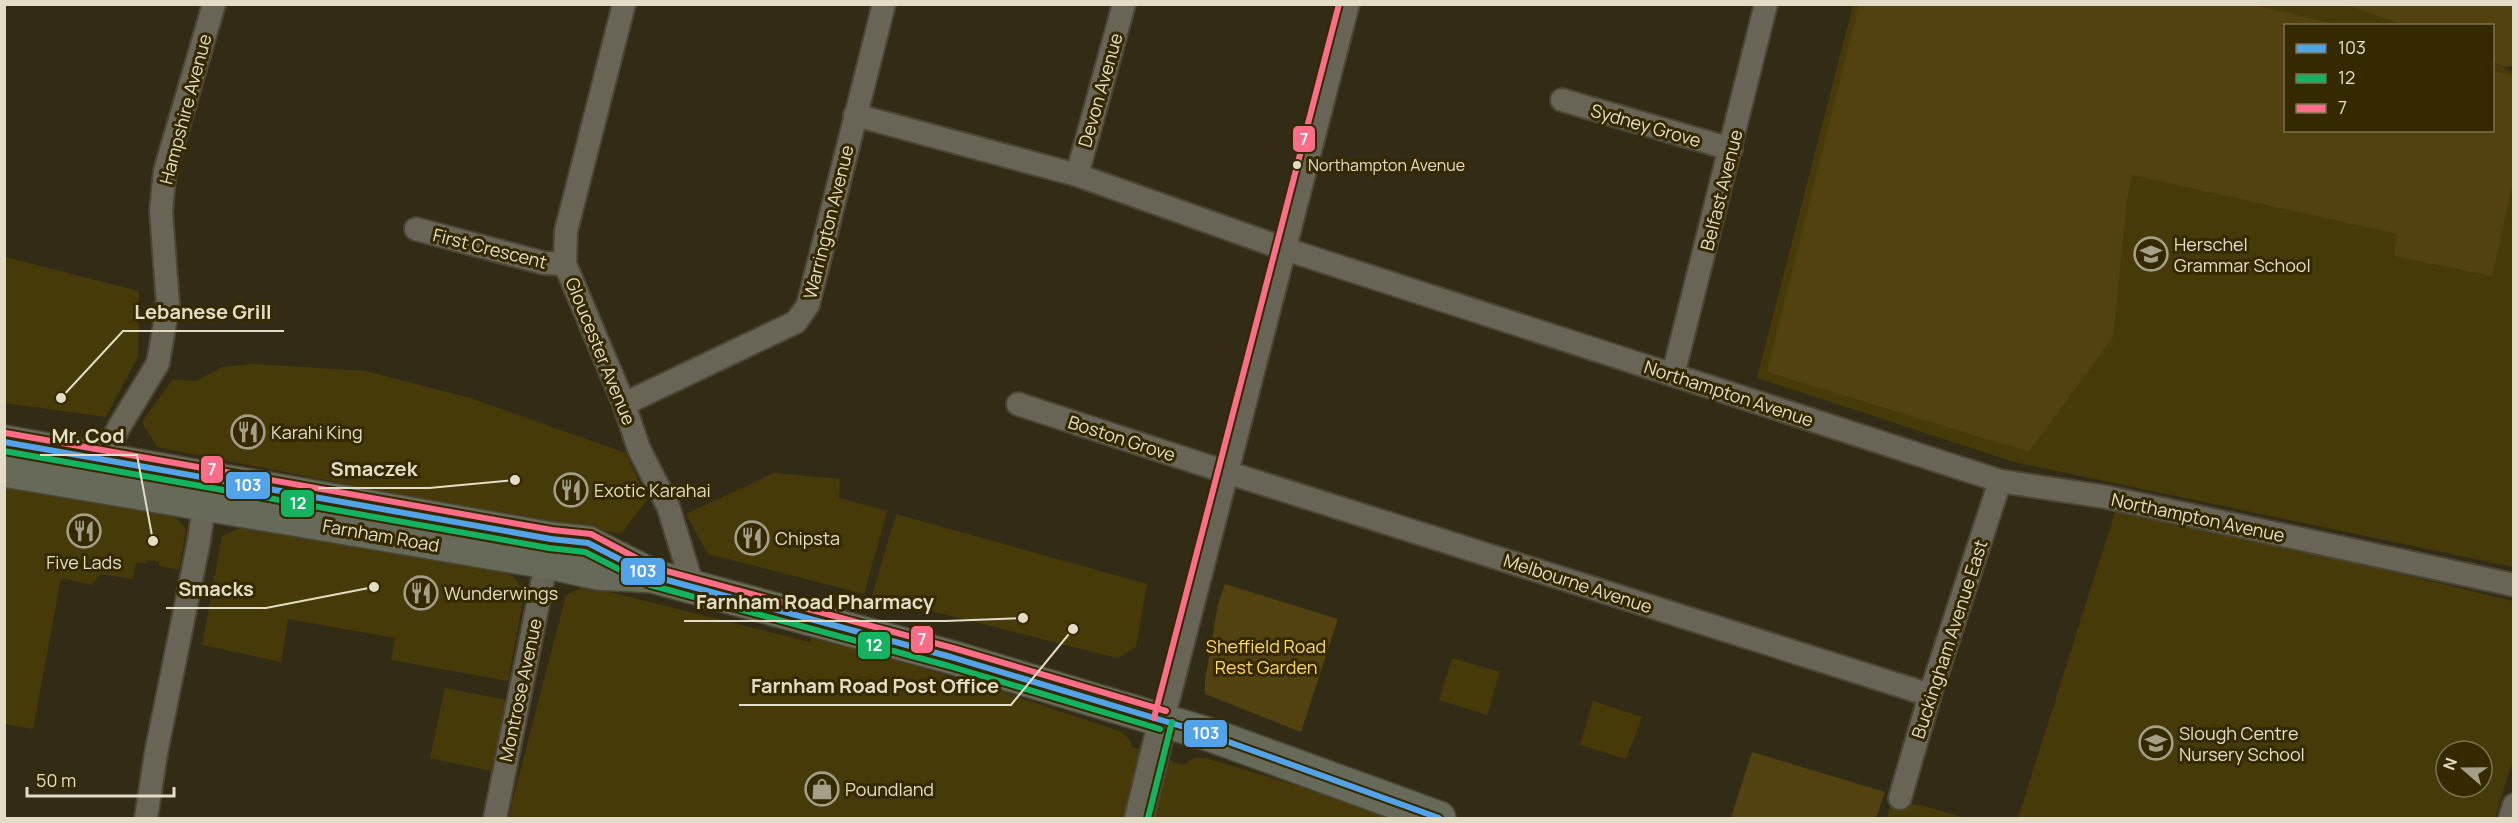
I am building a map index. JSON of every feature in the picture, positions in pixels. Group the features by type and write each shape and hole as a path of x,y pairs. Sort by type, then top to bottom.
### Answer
{"main road":[{"name":"Farnham Road","path":"4,442 102,473 549,550 597,573 652,576 951,657 1163,720 1211,735 1439,819"},
{"name":"Farnham Road","path":"4,470 102,473"}],"street":[{"name":"Hampshire Avenue","path":"102,473 119,428 159,363 168,306 161,211 165,171 214,4"},
{"name":"Gloucester Avenue","path":"624,4 566,231 565,264 624,404 639,449 668,506 693,587"},
{"name":"Warrington Avenue","path":"624,404 796,322 808,305 884,4"},
{"name":"Devon Avenue","path":"1077,175 1124,4"},
{"path":"1139,819 1226,472 1348,4"},
{"name":"Belfast Avenue","path":"1673,375 1766,4"},
{"name":"Sydney Grove","path":"1562,100 1731,149"},
{"name":"Northampton Avenue","path":"855,115 1077,175 1285,249 2000,481 2106,497 2514,585"},
{"name":"First Crescent","path":"416,229 544,263 565,264"},
{"name":"Boston Grove","path":"1018,404 1226,472"},
{"name":"Melbourne Avenue","path":"1226,472 1930,695"},
{"name":"Buckingham Avenue East","path":"1900,798 1930,695 2000,481"},
{"path":"146,819 156,753 200,541 206,491"},
{"name":"Montrose Avenue","path":"495,819 526,654 549,550"},
{"path":"2510,819 2514,806"}],"shaded area":[{"name":"Herschel Grammar School","path":"2347,4 2400,24 2284,24 2284,132 2494,132 2494,62 2513,72 2513,567 2014,462 1757,378 1853,5"},
{"path":"5,257 139,291 138,356 106,417 5,403"},
{"path":"254,364 366,371 470,398 626,453 647,500 621,534 530,520 157,447 142,422 172,380 196,381 222,367"},
{"path":"774,473 840,479 839,498 887,511 864,594 708,554 686,514"},
{"path":"5,480 161,502 186,529 179,570 159,566 159,562 148,560 146,563 136,563 133,579 101,574 92,585 61,578 33,729 5,724"},
{"path":"2115,512 2351,562 2513,601 2513,759 2495,818 2018,818"},
{"path":"896,514 1147,584 1136,647 1117,658 872,596"},
{"path":"247,525 504,567 525,590 508,681 391,660 395,638 288,619 281,662 202,645 222,536"},
{"path":"586,586 810,642 813,636 997,690 1122,732 1129,739 1132,747 1183,765 1194,758 1206,758 1334,797 1392,818 508,818 566,595"},
{"path":"1452,658 1500,672 1487,715 1439,700"},
{"path":"445,688 507,700 491,771 430,758"},
{"path":"1593,701 1642,717 1626,759 1580,745"},
{"path":"1891,803 1920,805 1966,818 1887,818"}],"green space":[{"path":"2249,4 2336,24 2284,24 2284,132 2494,132 2494,71 2513,75 2513,183 2492,276 2394,256 2397,234 2132,175 2127,199 2113,337 2029,452 1767,372 1859,5"},
{"path":"2347,5 2513,5 2513,66 2504,67 2494,62 2494,24 2400,24"},
{"name":"Sheffield Road Rest Garden","path":"1225,584 1338,619 1301,732 1205,694 1205,681 1218,604"},
{"path":"1752,752 1885,792 1876,818 1731,818"}],"transit line":[{"name":"7","path":"1154,718 1339,4"},
{"name":"7","path":"6,433 552,530 591,534 655,568 953,648 1166,711"},
{"name":"103","path":"4,442 551,539 588,543 652,576 951,657 1201,732 1439,818"},
{"name":"12","path":"4,451 549,548 585,552 650,585 949,666 1160,729"},
{"name":"12","path":"1148,818 1172,722"}],"place":[{"name":"Northampton Avenue","path":"1297,165"},
{"name":"Herschel Grammar School","path":"2151,254"},
{"name":"Lebanese Grill","path":"61,398"},
{"name":"Karahi King","path":"248,432"},
{"name":"Smaczek","path":"515,480"},
{"name":"Exotic Karahai","path":"571,490"},
{"name":"Five Lads","path":"84,531"},
{"name":"Chipsta","path":"752,538"},
{"name":"Mr. Cod","path":"153,541"},
{"name":"Smacks","path":"374,587"},
{"name":"Wunderwings","path":"421,593"},
{"name":"Farnham Road Pharmacy","path":"1023,618"},
{"name":"Farnham Road Post Office","path":"1073,629"},
{"name":"Slough Centre Nursery School","path":"2156,743"},
{"name":"Poundland","path":"822,789"}]}
